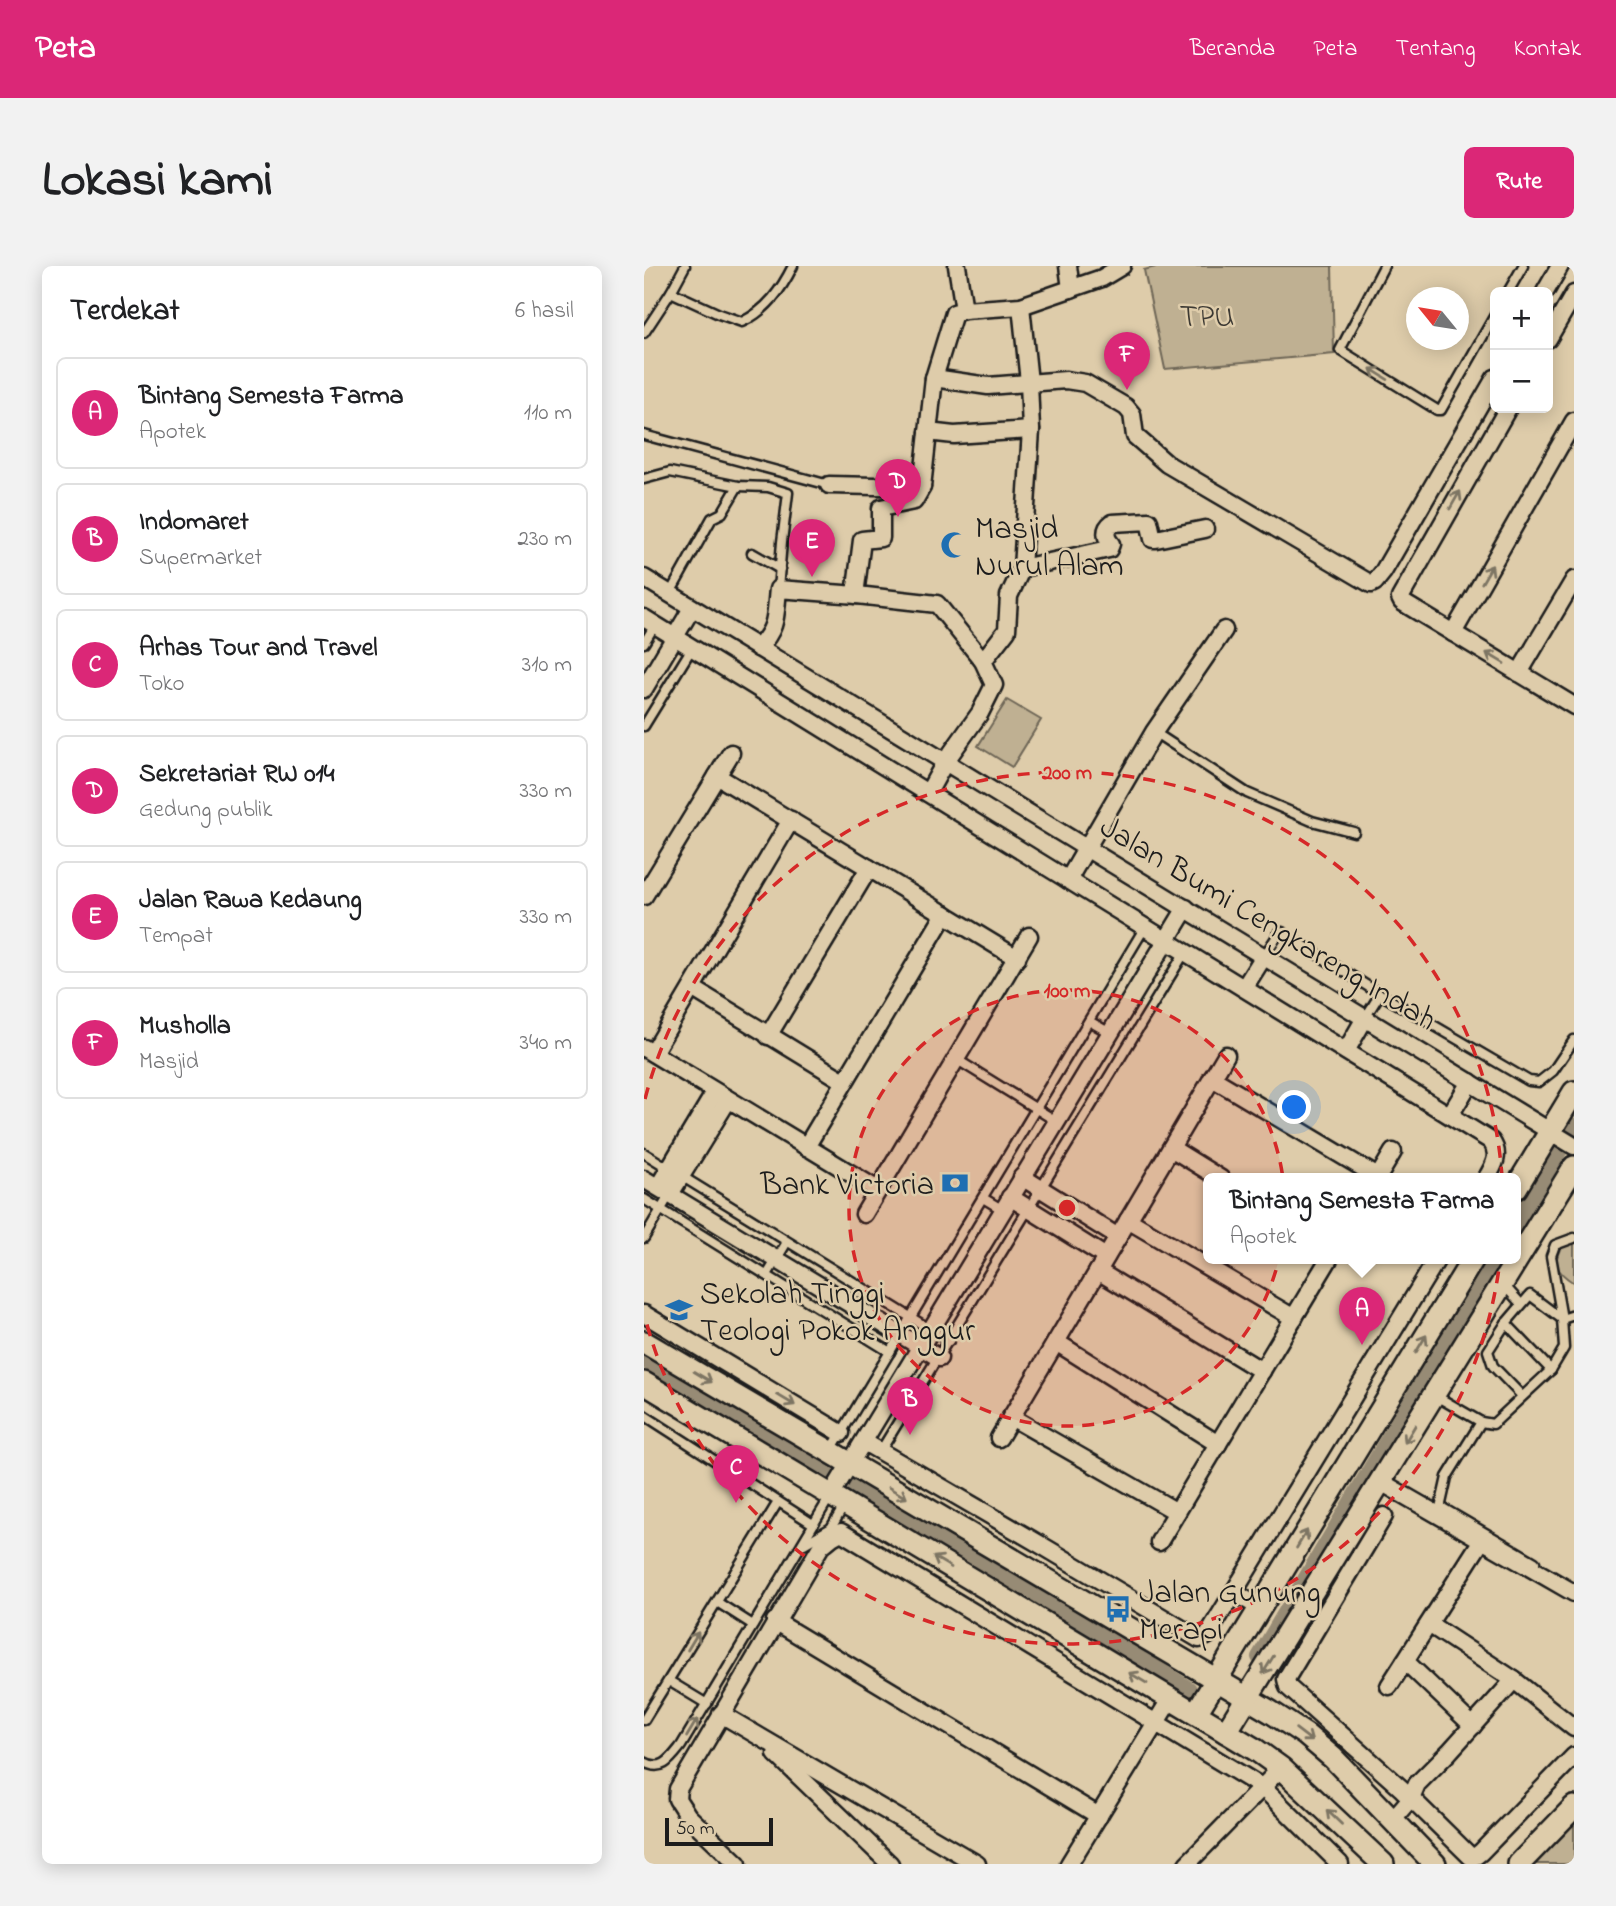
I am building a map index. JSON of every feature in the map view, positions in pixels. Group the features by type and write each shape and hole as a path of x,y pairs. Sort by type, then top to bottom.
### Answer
{"street":[{"path":"957,266 964,310"},
{"path":"1068,266 1072,289"},
{"path":"857,595 862,540 881,538 881,508 914,501 922,487 934,378 954,313 1021,306 1102,278 1122,266"},
{"path":"1548,287 1560,266"},
{"path":"1553,331 1574,294"},
{"path":"983,661 1007,630 1009,596 1022,568 1031,430 1021,306"},
{"path":"934,378 988,386 1066,380 1085,383 1126,407 1132,414 1135,436 1167,464 1371,584 1376,582 1383,572 1490,387"},
{"path":"1505,413 1400,598 1402,602 1574,706"},
{"path":"1453,633 1574,421"},
{"path":"928,432 954,435 1031,430"},
{"path":"829,485 922,487"},
{"path":"1022,568 1109,549 1111,544 1106,534 1112,523 1149,521 1153,539 1205,529"},
{"name":"Jalan Bumi Cengkareng Indah","path":"644,578 1574,1146"},
{"path":"1520,673 1574,580"},
{"path":"758,648 774,626 778,589 937,604 983,661 993,685 980,713 945,762 928,793"},
{"path":"644,689 692,608"},
{"path":"650,621 1491,1140 1495,1145 1496,1158 1490,1173"},
{"path":"1069,880 1154,732 1224,630"},
{"path":"644,896 731,753"},
{"path":"717,776 1017,958"},
{"path":"791,820 692,988 648,1050 878,1190"},
{"path":"768,1036 869,868"},
{"path":"837,1495 848,1467 1186,908"},
{"path":"806,1147 946,914"},
{"path":"864,1214 1030,936"},
{"path":"1244,988 1264,956"},
{"path":"692,988 844,1082"},
{"path":"1346,1051 1365,1018"},
{"path":"999,1438 1226,1055"},
{"path":"1212,1078 1370,1173"},
{"path":"1450,1115 1470,1082"},
{"path":"1521,1181 1554,1133 1574,1091"},
{"path":"721,1096 675,1172 657,1186 939,1357"},
{"path":"1171,1149 1210,1173"},
{"path":"1381,1173 1393,1152"},
{"path":"1521,1254 1574,1167"},
{"path":"1022,1177 1118,1237"},
{"path":"1006,1204 1029,1209 1102,1264 1262,1371"},
{"path":"1128,1220 1294,1318"},
{"path":"1159,1542 1326,1264"},
{"path":"864,1442 1199,1639 1207,1636 1434,1264"},
{"path":"1196,1713 1470,1264"},
{"path":"1226,1732 1515,1264"},
{"path":"644,1314 841,1433"},
{"path":"644,1342 830,1452 848,1467 927,1510 1306,1735 1333,1758 1435,1864"},
{"path":"1056,1342 1218,1444"},
{"path":"644,1383 837,1495 1256,1750 1281,1768 1383,1864"},
{"path":"1011,1417 1177,1512"},
{"path":"1381,1482 1439,1510 1482,1540 1574,1592"},
{"path":"927,1510 940,1487"},
{"path":"1384,1517 1286,1679 1287,1687 1410,1790 1471,1857 1476,1856 1574,1756"},
{"path":"738,1864 688,1816 677,1798 678,1789 821,1546 841,1532 1262,1787 1340,1864"},
{"path":"1389,1686 1482,1540"},
{"path":"1027,1569 1041,1545"},
{"path":"1234,1592 1260,1608"},
{"path":"1136,1633 1150,1611"},
{"path":"775,1621 1099,1816"},
{"path":"1294,1622 1314,1633"},
{"path":"1429,1624 1514,1680 1574,1728"},
{"path":"1405,1661 1473,1726"},
{"path":"1392,1820 1410,1790 1514,1680"},
{"path":"1069,1864 1171,1698"},
{"path":"721,1714 977,1864"},
{"path":"757,1735 890,1864"},
{"path":"1190,1863 1281,1768"},
{"path":"1378,1804 1390,1793 1410,1790"},
{"path":"1519,1864 1574,1807"}],"lane":[{"path":"644,333 685,266"},
{"path":"671,292 742,322 766,307 786,281 793,266"},
{"path":"1384,266 1340,350 1437,410 1441,410 1490,324"},
{"path":"1511,287 1523,266"},
{"path":"644,435 829,485"},
{"path":"644,479 670,472 738,486 768,487 788,493 778,589"},
{"path":"674,586 712,518 722,513 738,486"},
{"path":"752,553 780,569"},
{"path":"644,643 650,621"},
{"path":"644,726 692,647"},
{"path":"1154,732 1247,793 1312,821 1354,832"},
{"path":"830,1452 1145,927"},
{"path":"1264,956 1282,932 1529,1081 1539,1082 1545,1079 1571,1051 1574,1040"},
{"path":"880,1452 1185,952"},
{"path":"1365,1018 1380,993"},
{"path":"1089,1021 1110,1033"},
{"path":"956,1059 1056,1121"},
{"path":"1092,1063 1110,1076"},
{"path":"644,1153 949,1341"},
{"path":"644,1238 661,1209 657,1186"},
{"path":"983,1198 1006,1204"},
{"path":"644,1199 890,1352"},
{"path":"1434,1395 1481,1422 1493,1424 1551,1370 1564,1348 1551,1256 1555,1245 1574,1239"},
{"path":"767,1275 787,1242"},
{"path":"1503,1283 1521,1304"},
{"path":"1522,1396 1493,1366 1488,1351 1506,1323 1530,1295 1562,1319"},
{"path":"1562,1319 1574,1315"},
{"path":"1506,1323 1551,1370"},
{"path":"644,1415 813,1524"},
{"path":"1481,1422 1447,1476 1439,1510 1574,1584"},
{"path":"644,1762 653,1767 666,1765 681,1746 813,1524 837,1495"},
{"path":"801,1545 831,1528 837,1495"},
{"path":"644,1720 778,1502"},
{"path":"717,1602 753,1625"},
{"path":"669,1681 707,1704"}],"green space":[{"name":"TPU","path":"1159,266 1332,266 1334,354 1165,369 1144,270"},
{"path":"1007,700 1041,720 1012,767 978,746"},
{"path":"1563,1243 1574,1243 1574,1283 1563,1275 1557,1266 1557,1256"},
{"path":"1574,1821 1574,1864 1532,1864"}],"waterway":[{"path":"1521,1216 1574,1126"},
{"path":"1259,1657 1492,1264"},
{"path":"644,1360 1063,1610 1189,1689"}],"place":[{"name":"Musholla","path":"1127,390"},
{"name":"Sekretariat RW 014","path":"898,517"},
{"name":"Masjid Nurul Alam","path":"954,545"},
{"name":"Jalan Rawa Kedaung","path":"812,577"},
{"name":"Bank Victoria","path":"955,1183"},
{"name":"Sekolah Tinggi Teologi Pokok Anggur","path":"679,1310"},
{"name":"Bintang Semesta Farma","path":"1362,1345"},
{"name":"Indomaret","path":"910,1435"},
{"name":"Arhas Tour and Travel","path":"736,1503"},
{"name":"Jalan Gunung Merapi","path":"1118,1609"}]}
